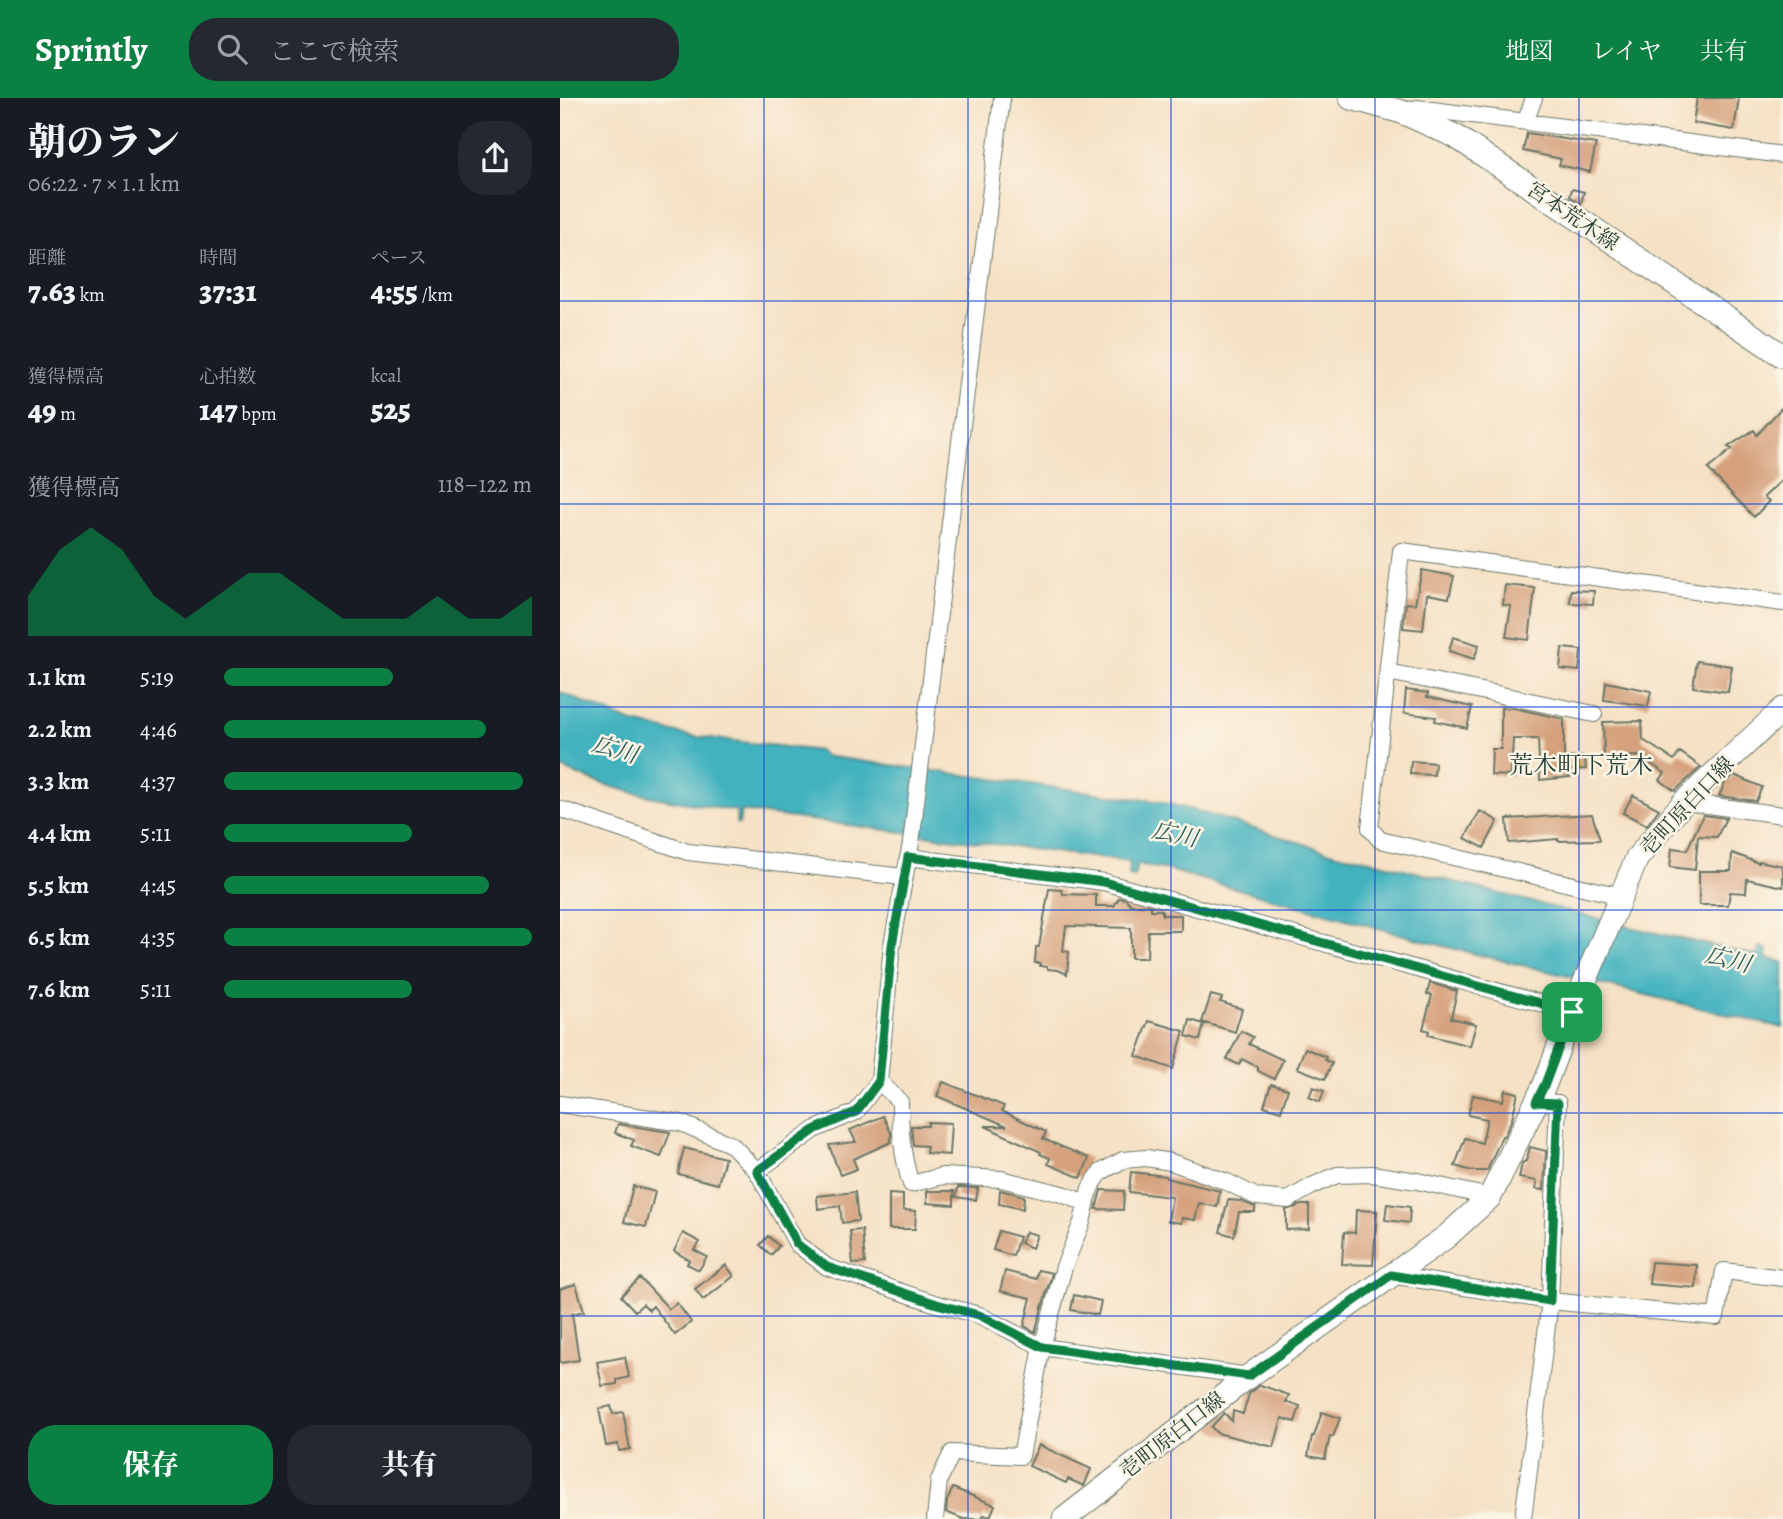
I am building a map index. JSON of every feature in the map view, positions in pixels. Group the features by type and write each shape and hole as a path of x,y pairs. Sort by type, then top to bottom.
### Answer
{"main road":[{"name":"宮本荒木線","path":"1351,98 1402,112 1455,136 1783,356"},
{"name":"壱町原白口線","path":"1063,1519 1249,1376 1446,1237 1490,1198 1545,1084 1637,858 1685,802 1783,709"}],"street":[{"path":"757,1171 816,1129 856,1112 879,1081 892,945 909,850 924,739 1002,98"},
{"path":"1527,120 1534,98"},
{"path":"1402,112 1417,108 1527,120 1783,155"},
{"path":"1619,900 1380,840 1370,828 1401,551 1783,603"},
{"path":"1388,672 1594,714"},
{"path":"1685,802 1783,816"},
{"path":"560,809 688,852 904,877"},
{"path":"909,850 1104,882 1576,1004"},
{"path":"879,1081 900,1102 900,1138 911,1184 943,1176 1001,1179 1062,1194 1086,1203"},
{"path":"1523,1519 1550,1301 1558,1103 1536,1102"},
{"path":"560,1104 681,1123 732,1146 757,1171 797,1244 827,1267 937,1304 979,1315 1042,1347 1249,1376"},
{"path":"935,1519 939,1480 952,1454 1021,1456 1042,1347 1064,1268 1082,1222 1090,1188 1101,1172 1123,1160 1146,1158 1171,1162 1227,1182 1257,1197 1288,1199 1338,1175 1372,1174 1417,1181 1490,1198"},
{"path":"1391,1275 1550,1301 1716,1317 1724,1270 1783,1278"}],"water":[{"name":"広川","path":"560,692 630,722 690,736 820,751 824,756 1161,802 1340,855 1349,855 1630,927 1757,956 1760,947 1767,949 1766,958 1783,962 1783,1028 1447,947 1169,870 1137,864 1134,877 1129,876 1130,862 741,811 739,824 736,823 737,811 624,790 560,767"}],"building":[{"path":"1697,98 1739,98 1734,130 1693,123"},
{"path":"1527,133 1596,144 1590,172 1559,165 1561,159 1523,151"},
{"path":"1572,189 1584,192 1581,204 1570,196"},
{"path":"1783,406 1783,479 1764,497 1769,501 1754,517 1708,469 1732,449 1728,447 1754,430 1757,435"},
{"path":"1422,570 1454,576 1449,598 1427,594 1423,630 1403,628 1406,603 1415,604"},
{"path":"1505,585 1535,588 1529,640 1506,637 1511,606 1503,605"},
{"path":"1571,590 1594,591 1593,604 1570,603"},
{"path":"1453,637 1479,645 1474,659 1449,651"},
{"path":"1562,648 1581,650 1579,671 1560,669"},
{"path":"1697,661 1732,666 1728,692 1693,687"},
{"path":"1606,682 1651,691 1648,706 1604,700"},
{"path":"1406,690 1428,693 1427,697 1472,707 1467,728 1435,721 1436,717 1404,713"},
{"path":"1501,708 1514,708 1564,719 1564,758 1585,756 1586,769 1570,770 1570,777 1540,780 1538,739 1513,739 1511,776 1491,775 1492,749 1501,749"},
{"path":"1642,721 1643,740 1674,760 1680,752 1701,767 1675,791 1660,780 1665,773 1639,756 1604,757 1603,722"},
{"path":"1411,761 1435,763 1434,775 1410,774"},
{"path":"1734,775 1762,787 1756,801 1719,796 1725,783"},
{"path":"1633,795 1659,809 1647,825 1623,813"},
{"path":"1480,811 1498,821 1484,848 1465,838"},
{"path":"1592,814 1600,840 1558,839 1509,843 1507,819"},
{"path":"1703,815 1726,818 1717,837 1698,836 1695,870 1670,867 1672,848 1687,850"},
{"path":"1732,853 1759,863 1783,866 1783,887 1747,879 1746,893 1730,892 1728,905 1699,905 1699,871 1731,871"},
{"path":"1049,889 1062,890 1063,894 1096,895 1096,906 1114,906 1121,898 1131,905 1147,905 1151,906 1151,910 1162,910 1162,915 1181,915 1181,931 1148,931 1147,958 1131,958 1131,928 1066,926 1063,951 1069,952 1067,974 1048,969 1035,963"},
{"path":"1430,983 1457,991 1451,1018 1476,1024 1470,1046 1428,1035 1429,1031 1423,1029 1432,995 1427,994"},
{"path":"1211,995 1222,998 1220,1002 1242,1009 1235,1032 1202,1022"},
{"path":"1190,1020 1204,1024 1200,1040 1186,1036"},
{"path":"1149,1021 1184,1031 1173,1069 1136,1056"},
{"path":"1241,1031 1253,1037 1249,1044 1283,1060 1274,1079 1242,1059 1239,1065 1227,1059"},
{"path":"1305,1048 1326,1057 1325,1060 1332,1063 1325,1079 1297,1068"},
{"path":"943,1082 1004,1106 1002,1111 1046,1132 1043,1139 1089,1158 1081,1178 1048,1164 1050,1158 1040,1154 1041,1152 985,1126 1007,1126 937,1096"},
{"path":"1271,1084 1288,1089 1281,1111 1264,1106"},
{"path":"1313,1087 1324,1091 1320,1102 1309,1097"},
{"path":"1505,1090 1518,1093 1512,1119 1487,1171 1472,1171 1455,1166 1465,1138 1482,1143 1487,1119 1468,1115 1473,1095 1503,1101"},
{"path":"883,1116 891,1133 891,1142 853,1159 857,1169 840,1175 829,1145 856,1142 850,1130"},
{"path":"928,1122 951,1123 949,1155 926,1153 927,1146 913,1145 911,1126 928,1126"},
{"path":"618,1124 670,1132 661,1157 631,1146 634,1140 615,1133"},
{"path":"1530,1147 1546,1151 1544,1190 1536,1189 1537,1181 1519,1178 1522,1163 1526,1161"},
{"path":"684,1148 725,1158 718,1184 678,1174"},
{"path":"1131,1172 1166,1176 1220,1191 1217,1207 1199,1203 1195,1220 1182,1218 1181,1223 1168,1221 1172,1197 1129,1192"},
{"path":"633,1186 655,1192 646,1227 624,1222"},
{"path":"958,1187 978,1188 976,1200 956,1197"},
{"path":"1000,1190 1024,1196 1023,1209 999,1204"},
{"path":"1101,1190 1124,1191 1123,1210 1096,1209"},
{"path":"927,1191 954,1191 954,1205 927,1203"},
{"path":"855,1192 858,1221 842,1223 840,1206 818,1209 817,1196"},
{"path":"889,1194 903,1195 903,1210 916,1211 915,1229 889,1229"},
{"path":"1228,1200 1241,1201 1255,1207 1255,1212 1239,1212 1234,1236 1220,1232"},
{"path":"1387,1204 1410,1207 1409,1223 1385,1220"},
{"path":"1309,1205 1309,1229 1286,1230 1286,1210"},
{"path":"1356,1210 1377,1211 1373,1265 1342,1264 1344,1232 1355,1233"},
{"path":"862,1230 865,1263 853,1264 850,1231"},
{"path":"999,1231 1019,1237 1013,1256 993,1250"},
{"path":"1026,1232 1037,1235 1032,1248 1020,1243"},
{"path":"683,1233 700,1242 694,1250 707,1257 699,1270 687,1264 689,1260 674,1251"},
{"path":"768,1236 779,1246 771,1255 760,1245"},
{"path":"1651,1262 1697,1265 1696,1288 1649,1284"},
{"path":"726,1265 734,1276 703,1300 695,1289"},
{"path":"1038,1270 1052,1273 1035,1332 1024,1326 1031,1298 1000,1291 1005,1271 1036,1279"},
{"path":"640,1278 669,1309 677,1303 691,1322 675,1335 653,1306 649,1310 643,1304 635,1311 621,1296"},
{"path":"576,1284 584,1311 572,1314 579,1360 560,1363 560,1289"},
{"path":"1074,1295 1101,1301 1098,1315 1071,1310"},
{"path":"625,1357 629,1377 617,1380 617,1384 602,1386 597,1362"},
{"path":"1260,1385 1289,1395 1286,1402 1300,1406 1295,1422 1282,1418 1274,1447 1217,1433 1211,1427 1224,1413 1232,1421 1233,1411 1243,1414 1249,1394"},
{"path":"611,1406 613,1414 623,1412 630,1449 619,1451 618,1444 606,1446 599,1409"},
{"path":"1322,1412 1340,1418 1333,1437 1330,1436 1325,1459 1308,1456 1312,1436"},
{"path":"1039,1445 1091,1469 1084,1486 1068,1479 1066,1483 1029,1466"},
{"path":"953,1488 995,1505 990,1517 984,1515 982,1519 963,1519 946,1512 947,1501"}],"district":[{"name":"荒木町下荒木","path":"1581,765"}],"route":[{"path":"908,857 1104,882 1572,1012 1536,1102 1558,1103 1550,1301 1391,1275 1249,1376 1042,1347 979,1315 867,1282 827,1267 797,1244 757,1171 816,1129 856,1112 879,1081 892,945 908,857"}]}
